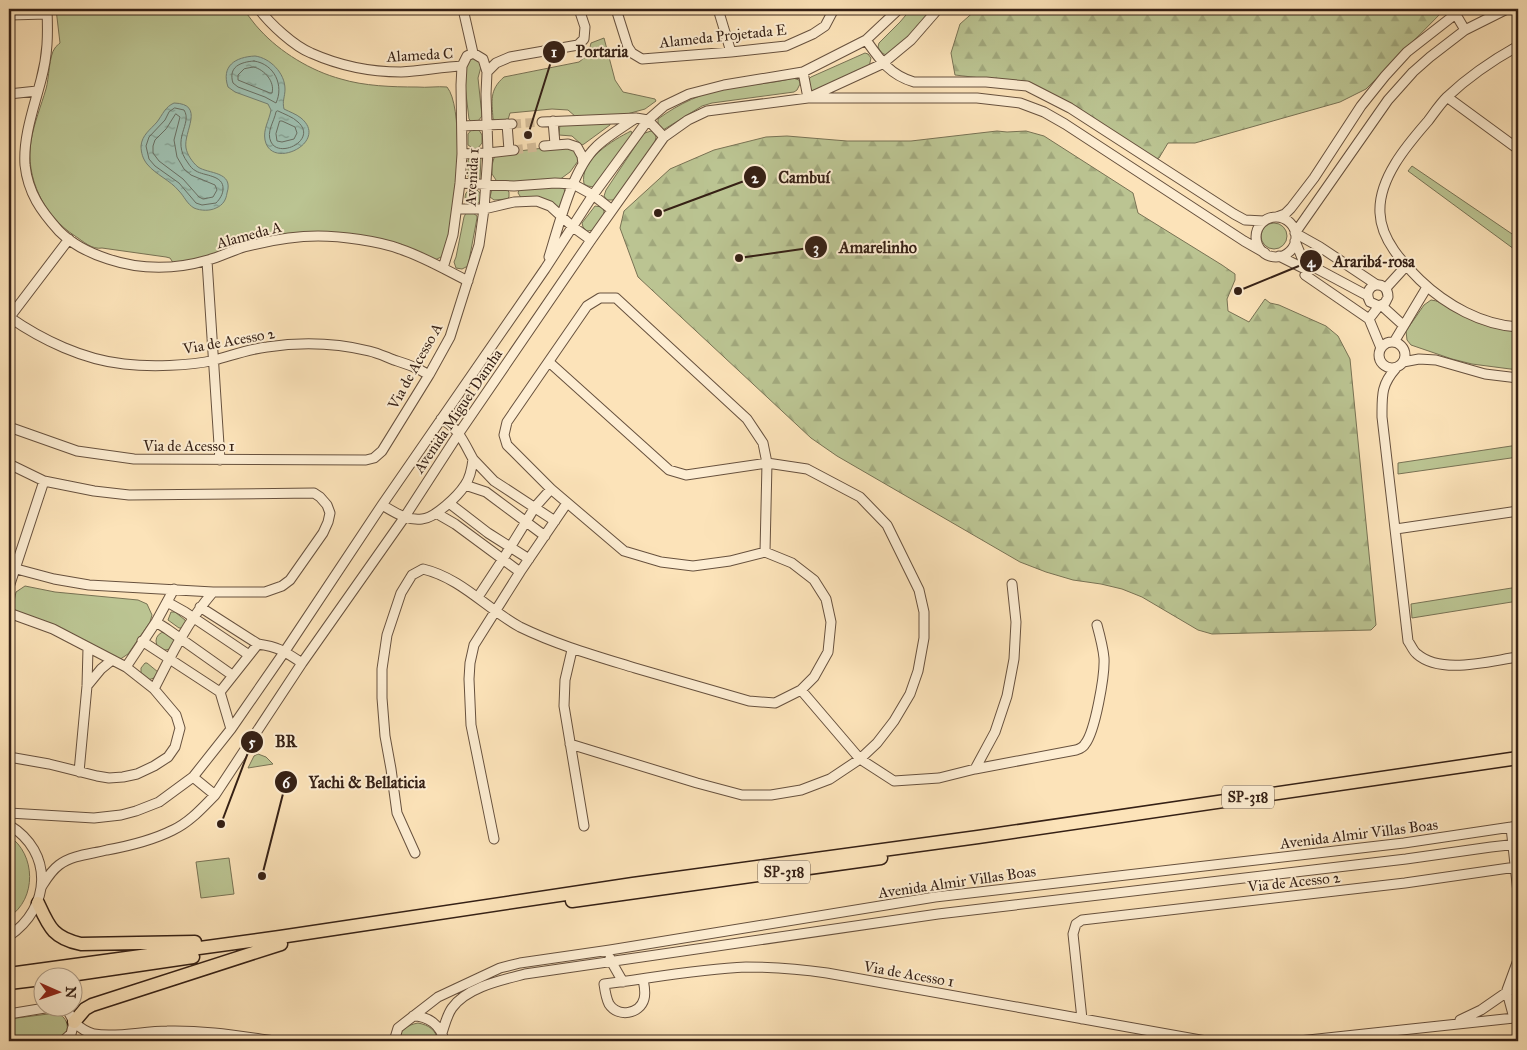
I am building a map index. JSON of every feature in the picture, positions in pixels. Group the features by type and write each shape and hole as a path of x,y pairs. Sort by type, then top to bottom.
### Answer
{"highway":[{"name":"SP-318","path":"82,973 624,885 978,837 1518,758"},
{"name":"SP-318","path":"9,974 370,929 761,876 1518,767"},
{"path":"38,903 47,922 58,936 81,944 281,940"},
{"path":"74,1022 92,1004 281,940"},
{"path":"9,983 32,980"}],"street":[{"name":"Alameda C","path":"259,9 283,34 310,53 339,62 373,70 401,72 462,66 467,56 473,53 483,59 487,72"},
{"path":"463,9 473,53"},
{"path":"487,72 496,62 510,57 578,45 584,39 585,26 579,9"},
{"name":"Alameda Projetada E","path":"616,9 628,46 632,53 642,59 786,46 813,34 825,26 834,9"},
{"path":"718,9 731,52"},
{"name":"Avenida Miguel Damha","path":"9,813 94,818 121,815 159,802 193,777 231,728 285,651 382,505 545,269 593,195 648,120 664,106 688,94 724,85 803,72 866,40 899,9"},
{"name":"Avenida Miguel Damha","path":"42,886 49,874 60,864 79,856 133,845 172,831 202,809 215,795 302,663 404,518 459,433 590,240 664,137 688,120 707,111 808,98 882,64 911,40 938,9"},
{"path":"1279,256 1291,250 1295,237 1388,100 1413,72 1430,56 1465,30 1507,9"},
{"path":"866,40 882,64 904,79 914,82 986,82 1027,86 1070,108 1234,214 1246,220 1264,221 1285,214 1291,208 1314,178 1361,106 1385,76 1408,52 1457,10 1465,30"},
{"path":"9,16 47,11"},
{"name":"Alameda A","path":"47,11 47,52 26,140 25,164 32,194 45,215 79,247 119,263 142,267 168,268 207,261 244,247 276,240 338,236 399,248 468,281"},
{"path":"1518,46 1471,76 1447,97 1402,151 1383,189 1380,214 1385,236 1406,266 1427,287 1448,302 1477,318 1518,327"},
{"name":"Avenida 1","path":"443,268 453,235 460,183 462,154 462,66"},
{"name":"Avenida 1","path":"468,281 478,246 484,209 488,153 486,125 487,72"},
{"path":"803,72 808,98 977,98 1020,103 1044,112 1265,253 1279,256 1309,268 1368,296"},
{"path":"9,94 37,91"},
{"path":"1447,97 1518,148"},
{"path":"545,269 573,184 583,164 595,148 636,118"},
{"path":"542,122 636,118 648,120 664,137"},
{"path":"553,121 555,144"},
{"path":"462,126 509,124 511,150 462,154"},
{"path":"544,146 568,144 577,147 582,156 583,164"},
{"path":"460,183 514,186 555,183 573,184 593,195 612,210"},
{"path":"514,186 514,202"},
{"path":"457,209 484,209 514,202 537,201 550,206 590,240"},
{"path":"1277,217 1289,222 1293,227 1295,237 1309,268"},
{"path":"1264,221 1256,237 1261,249 1265,253"},
{"path":"1295,237 1320,247 1381,287 1388,297 1385,303 1369,319"},
{"path":"9,318 69,239"},
{"path":"1320,247 1305,275 1369,319 1381,348"},
{"path":"207,261 220,460"},
{"path":"1403,325 1380,306 1370,302 1368,296 1369,290 1374,286 1381,287 1406,266"},
{"name":"Via de Acesso A","path":"374,458 382,451 450,337 468,281"},
{"path":"1394,342 1427,287"},
{"path":"415,853 397,814 392,769 385,736 382,669 387,635 401,592 412,575 423,569 436,572 478,597 495,611 520,627 572,650 749,701 775,703 801,690 814,677 828,652 831,622 826,598 814,580 792,563 764,552 730,561 693,566 661,562 624,551 551,489 506,445 504,435 507,422 587,306 600,298 616,298 747,419 763,444 767,463 764,552"},
{"name":"Via de Acesso 2","path":"9,318 46,340 108,361 124,364 156,366 192,363 214,360 239,352 267,347 302,344 337,345 370,351 416,367 429,375"},
{"path":"1518,378 1485,374 1436,360 1419,360 1400,365 1388,368 1381,363 1378,356 1381,348 1386,343 1394,342 1401,346 1405,358 1400,365 1388,377 1383,389 1382,417 1408,641 1416,653 1428,661 1451,667 1518,657"},
{"path":"549,362 668,470 686,475 767,463 807,469 860,497 887,525 919,590 924,612 924,638 918,671 910,694 894,721 877,743 860,759 830,779 802,790 772,795 742,795 570,744"},
{"path":"442,419 452,425 459,433 473,459 494,481 555,521"},
{"name":"Via de Acesso 1","path":"9,427 77,451 134,459 366,460 374,458"},
{"path":"382,505 404,518 423,519 436,513 449,503 466,485 471,473 473,459"},
{"path":"9,464 44,481 94,491 129,495 314,493 327,505 330,513 323,534 290,580 282,586 265,592 213,592 90,585 11,568"},
{"path":"9,587 11,568 44,481"},
{"path":"486,492 494,481"},
{"path":"466,485 486,492 545,536"},
{"path":"478,597 504,559 535,507 551,489"},
{"path":"449,503 529,559"},
{"path":"494,839 471,725 470,662 474,645 520,572 568,503"},
{"path":"1396,529 1518,511"},
{"path":"436,513 455,524 520,572"},
{"path":"975,769 995,732 1007,696 1014,659 1016,622 1012,584"},
{"path":"126,667 156,622 174,589"},
{"path":"154,689 193,618 213,592"},
{"path":"167,602 249,655"},
{"path":"200,607 258,644 274,646 302,663"},
{"path":"9,613 53,629 126,667 154,689 176,715 180,728 175,747 168,757 137,774 123,777 109,778 9,756"},
{"path":"156,622 232,675"},
{"path":"801,690 860,759 894,780 939,778 975,769 1076,750 1088,740 1098,707 1104,676 1102,641 1096,624"},
{"path":"142,641 220,692 231,728"},
{"path":"220,692 258,644"},
{"path":"79,772 87,686 88,648"},
{"path":"572,650 565,680 564,706 584,826"},
{"path":"87,686 101,669 112,660"},
{"path":"193,777 215,795"},
{"path":"9,825 28,841 36,855 41,870 42,886 38,903 30,917 19,929 9,936"},
{"path":"1514,826 1518,893"},
{"name":"Avenida Almir Villas Boas","path":"394,1041 398,1028 438,997 500,968 520,963 935,897 1404,843 1514,826"},
{"name":"Avenida Almir Villas Boas","path":"443,1039 448,1015 462,997 501,980 525,974 938,914 1406,860 1516,845"},
{"name":"Via de Acesso 2","path":"1082,1019 1073,934 1076,924 1086,920 1405,883 1516,867"},
{"path":"610,950 611,961 623,982"},
{"path":"1299,1041 1516,1017 1507,991 1518,960"},
{"name":"Via de Acesso 1","path":"643,979 644,1001 637,1009 627,1013 617,1011 609,1004 604,984 720,969 756,967 801,969 1206,1041"},
{"path":"1438,1026 1468,1017 1482,1010 1507,991 1518,989"},
{"path":"10,1012 32,1010"},
{"path":"412,1016 419,1016 440,1028 443,1039"},
{"path":"72,1018 81,1029 91,1033 112,1035"},
{"path":"63,1041 71,1034 74,1022"},
{"path":"91,1041 112,1035 148,1031 213,1032 275,1041"}],"green space":[{"path":"56,9 243,9 258,28 277,46 307,66 330,76 378,86 447,87 452,97 455,112 458,150 452,223 443,256 435,260 325,234 174,264 170,258 166,257 95,248 84,243 64,228 46,207 39,195 31,169 32,134 46,89 51,56 55,47 60,43"},
{"path":"911,9 932,9 931,15 890,54 883,54 878,47 879,43"},
{"path":"977,9 1445,9 1366,89 1340,102 1195,143 1168,143 1159,158 1153,160 1032,84 955,75 951,53 960,24"},
{"path":"604,38 615,80 623,92 655,99 656,101 645,109 627,114 576,117 568,110 552,109 510,113 507,123 493,119 492,96 499,82 504,77 579,62 588,55 591,43"},
{"path":"865,53 871,58 869,67 816,92 810,90 807,81 811,77"},
{"path":"472,55 482,63 478,78 482,116 478,121 472,122 469,119 464,71"},
{"path":"793,78 799,80 800,84 794,92 712,103 702,106 663,130 660,129 658,124 658,119 674,108 710,92"},
{"path":"610,122 610,125 582,145 572,136 559,135 560,124"},
{"path":"472,129 479,130 482,135 482,143 478,148 474,149 468,145 468,134"},
{"path":"631,131 631,136 594,187 584,184 584,175 592,159 607,145"},
{"path":"651,131 654,132 656,137 655,142 623,194 613,200 607,200 604,196 606,190 642,136"},
{"path":"997,131 1026,131 1044,136 1133,193 1138,213 1235,274 1235,280 1227,299 1228,311 1249,322 1265,299 1270,303 1279,305 1326,326 1338,336 1350,359 1376,625 1371,630 1212,634 1198,630 1142,597 1122,589 1073,580 1020,562 837,456 811,438 638,277 620,228 624,211 670,169 714,150 766,137 787,136 847,141 911,141"},
{"path":"560,146 572,147 577,154 578,161 570,172 559,180 501,185 492,174 494,158 499,153"},
{"path":"473,156 481,159 480,178 476,181 468,177 468,160"},
{"path":"1412,166 1518,238 1518,252 1408,171"},
{"path":"562,186 565,191 564,197 562,204 558,208 522,199 518,193 519,190 523,189"},
{"path":"473,189 481,197 473,205 465,197"},
{"path":"492,189 506,189 509,192 509,197 507,199 494,200 490,197"},
{"path":"595,206 602,207 604,213 594,230 587,231 582,223"},
{"path":"466,213 473,213 477,218 468,266 462,269 456,268 454,262"},
{"path":"1274,223 1283,227 1287,236 1283,245 1274,249 1265,245 1261,236 1265,227"},
{"path":"1431,300 1440,302 1464,316 1483,324 1518,331 1518,370 1472,364 1411,345 1407,340 1406,331 1424,305"},
{"path":"1518,445 1518,457 1398,474 1398,463"},
{"path":"25,586 55,592 138,600 147,604 152,615 150,622 128,654 119,660 14,611 13,606 16,592"},
{"path":"1518,587 1518,601 1412,618 1411,604"},
{"path":"171,612 175,612 185,620 186,623 182,628 168,620"},
{"path":"165,632 171,635 174,641 171,647 165,650 159,647 156,641 159,635"},
{"path":"145,663 158,672 154,678 148,680 141,674 141,668"},
{"path":"258,754 266,757 273,764 248,768 254,756"},
{"path":"9,836 18,844 24,854 30,877 25,899 9,917"},
{"path":"229,858 234,894 201,898 196,862"},
{"path":"32,1016 32,1018 64,1018 67,1024 66,1031 62,1036 45,1041 9,1041 9,1019"},
{"path":"418,1023 431,1029 436,1034 438,1041 397,1041 404,1029"}],"water":[{"path":"261,57 276,67 284,83 284,109 301,118 308,127 308,136 304,144 296,150 287,153 277,153 269,149 265,140 265,129 271,110 268,104 235,92 228,87 226,73 231,64 241,58"},
{"path":"174,103 184,105 189,108 191,113 186,142 190,158 198,167 219,174 227,181 227,196 221,205 214,209 202,210 192,206 175,187 151,168 142,156 141,146 145,136 166,109"}],"tunnel":[{"path":"512,124 542,122"},
{"path":"514,150 544,146"}],"place":[{"name":"Portaria","path":"528,135"},
{"name":"Cambuí","path":"658,213"},
{"name":"Amarelinho","path":"739,258"},
{"name":"Araribá-rosa","path":"1238,291"},
{"name":"BR","path":"221,824"},
{"name":"Yachi & Bellaticia","path":"262,876"}]}
